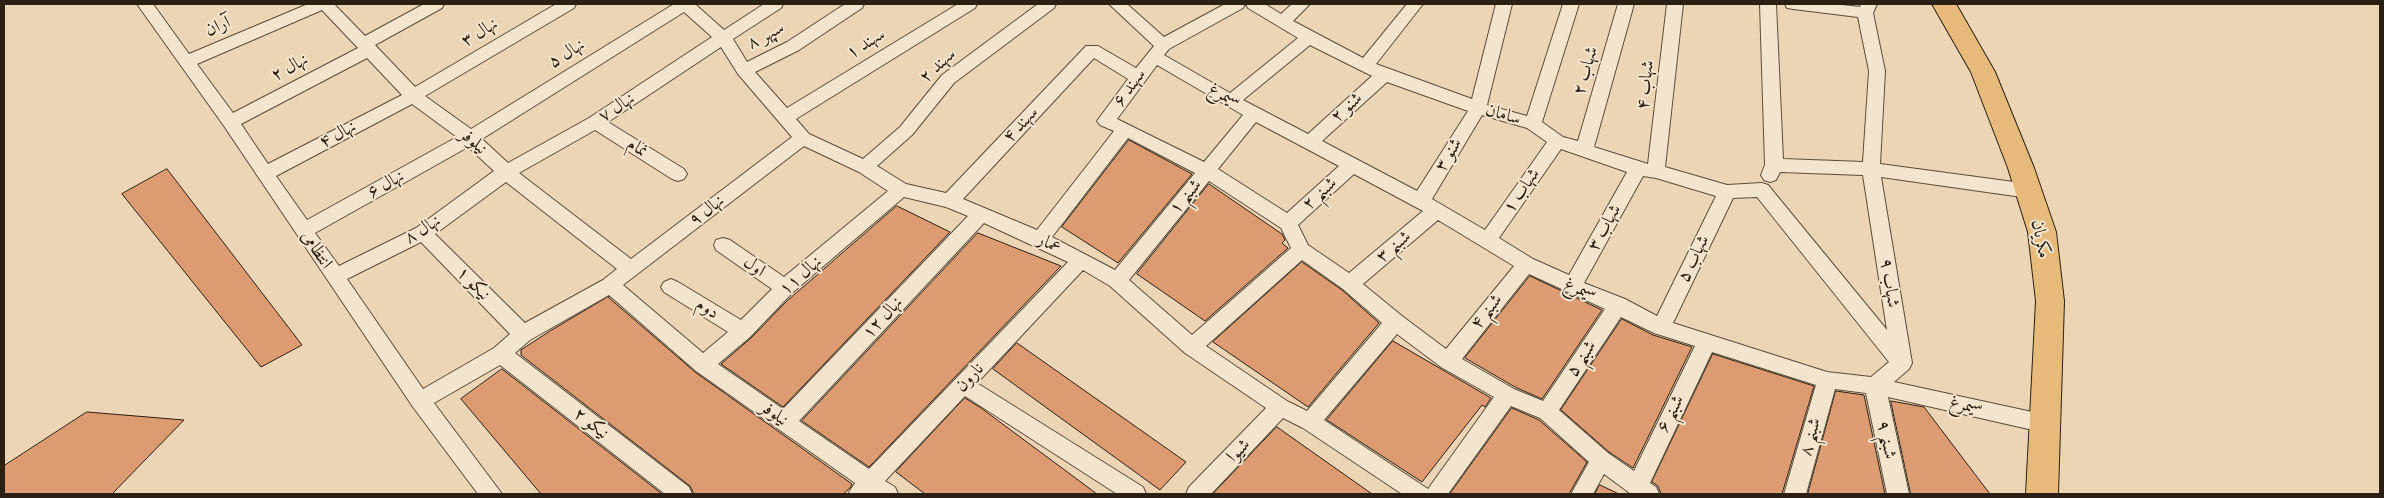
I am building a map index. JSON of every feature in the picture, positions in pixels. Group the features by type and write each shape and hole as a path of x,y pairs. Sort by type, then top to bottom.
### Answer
{"main road":[{"name":"مکریان","path":"1944,4 1983,72 2042,232 2050,301 2042,494"}],"street":[{"name":"انتظامی","path":"145,4 230,122 420,401 491,494"},
{"path":"283,4 297,15"},
{"name":"آران","path":"185,62 324,4"},
{"name":"نیلوفر","path":"324,4 367,46 413,96 470,138 506,172 630,269"},
{"path":"367,46 436,4"},
{"name":"نهال ۳","path":"413,96 568,4"},
{"name":"عمار","path":"685,4 724,39 744,70 803,138 866,167 901,190 950,201 1040,239 1081,260 1117,281 1192,346 1280,407 1310,422 1419,494"},
{"name":"نهال ۵","path":"470,138 685,4"},
{"name":"نهال ۷","path":"506,172 595,122 775,4"},
{"name":"سپهر ۸","path":"744,70 793,46 856,4"},
{"name":"سهند ۱","path":"784,118 969,4"},
{"name":"سهند ۲","path":"866,167 906,131 948,79 1048,4"},
{"path":"1117,4 1158,50"},
{"name":"سهند ۶","path":"1040,239 1125,129 1106,121 1158,50 1237,4"},
{"name":"سامان","path":"1254,4 1309,38 1384,75 1478,108 1533,124 1556,141 1647,170 1726,192 1762,190"},
{"path":"1282,22 1302,4"},
{"path":"1365,66 1415,4"},
{"name":"شنو ۳","path":"1421,201 1478,108 1504,4"},
{"path":"1533,124 1571,4"},
{"name":"شهاب ۲","path":"1584,150 1626,4"},
{"name":"شهاب ۴","path":"1647,170 1675,4"},
{"path":"1768,4 1774,165 1762,190 1902,363 1875,386"},
{"path":"1793,4 1867,8"},
{"name":"شهاب ۹","path":"1867,8 1876,71 1871,169 1902,363"},
{"path":"1231,101 1309,38"},
{"name":"نهال ۲","path":"230,122 367,46"},
{"name":"سهند ۴","path":"950,201 1092,50 1138,77"},
{"name":"سیمرغ","path":"1158,50 1231,101 1438,210 1526,264 1572,287 1618,305 1661,327 1827,380 1875,386 2046,424"},
{"name":"شنو ۲","path":"1310,142 1384,75"},
{"name":"نهال ۴","path":"264,174 413,96"},
{"name":"شبنم ۱","path":"1117,281 1255,112"},
{"name":"نمام","path":"595,122 678,174"},
{"path":"1125,129 1207,171 1288,223 1301,250 1350,284 1395,322 1448,361 1506,395 1547,412 1601,460 1643,490"},
{"name":"نهال ۶","path":"303,231 470,138"},
{"name":"نهال ۹","path":"420,401 501,354 523,334 610,285 803,138"},
{"name":"شهاب ۱","path":"1487,241 1556,141"},
{"name":"شبنم ۲","path":"1288,223 1352,165"},
{"path":"1774,165 1871,169 2028,191"},
{"name":"شهاب ۳","path":"1572,287 1647,170"},
{"name":"نهال ۸","path":"334,277 422,233 506,172"},
{"name":"نهال ۱۱","path":"703,365 743,331 785,288 901,190"},
{"name":"شهاب ۵","path":"1661,327 1726,192"},
{"name":"شبنم ۳","path":"1350,284 1438,210"},
{"name":"نهال ۱۲","path":"785,422 982,214"},
{"name":"نیکو ۱","path":"422,233 523,334"},
{"name":"اول","path":"723,245 785,288"},
{"path":"1192,346 1301,250"},
{"name":"نارون","path":"872,490 964,385 1081,260"},
{"name":"شبنم ۴","path":"1448,361 1526,264"},
{"name":"نیلوفر","path":"610,285 703,365 785,422 872,490"},
{"name":"دوم","path":"672,287 743,331"},
{"name":"شبنم ۵","path":"1547,412 1618,305"},
{"path":"1310,422 1395,322"},
{"name":"شبنم ۶","path":"1643,490 1707,342"},
{"name":"نیکو ۲","path":"501,354 681,494"},
{"name":"شبنم ۸","path":"1795,494 1827,380"},
{"path":"964,385 1135,494"},
{"name":"شبنم ۹","path":"1875,386 1898,494"},
{"path":"1436,494 1506,395"},
{"name":"شیوا","path":"1197,494 1280,407"},
{"path":"1582,494 1601,460"}],"building":[{"path":"1129,140 1192,174 1118,263 1062,227"},
{"path":"167,169 302,345 261,367 122,194"},
{"path":"1209,184 1282,234 1285,240 1282,243 1288,248 1205,321 1137,274"},
{"path":"897,206 950,232 783,407 721,364 751,338 787,301"},
{"path":"978,233 1061,266 869,467 802,421"},
{"path":"1302,262 1342,290 1379,323 1308,407 1213,342"},
{"path":"1530,276 1602,310 1542,399 1515,387 1465,358"},
{"path":"608,297 695,372 852,484 850,488 843,494 694,494 690,486 521,355 521,350"},
{"path":"1622,319 1653,335 1692,347 1633,468 1609,452 1561,410"},
{"path":"1393,341 1491,398 1485,407 1482,405 1422,482 1327,420"},
{"path":"1017,343 1186,462 1160,490 993,369"},
{"path":"1713,354 1814,386 1782,494 1661,494 1658,486 1652,482"},
{"path":"502,369 662,494 541,494 461,399"},
{"path":"1836,391 1864,395 1885,494 1808,494"},
{"path":"965,398 1097,494 925,494 896,472"},
{"path":"1891,401 1924,407 1990,494 1911,494"},
{"path":"1512,408 1539,420 1587,462 1569,494 1450,494"},
{"path":"87,412 184,420 112,494 4,494 4,466"},
{"path":"1277,427 1372,494 1213,494"},
{"path":"1600,485 1619,494 1595,494"}]}
